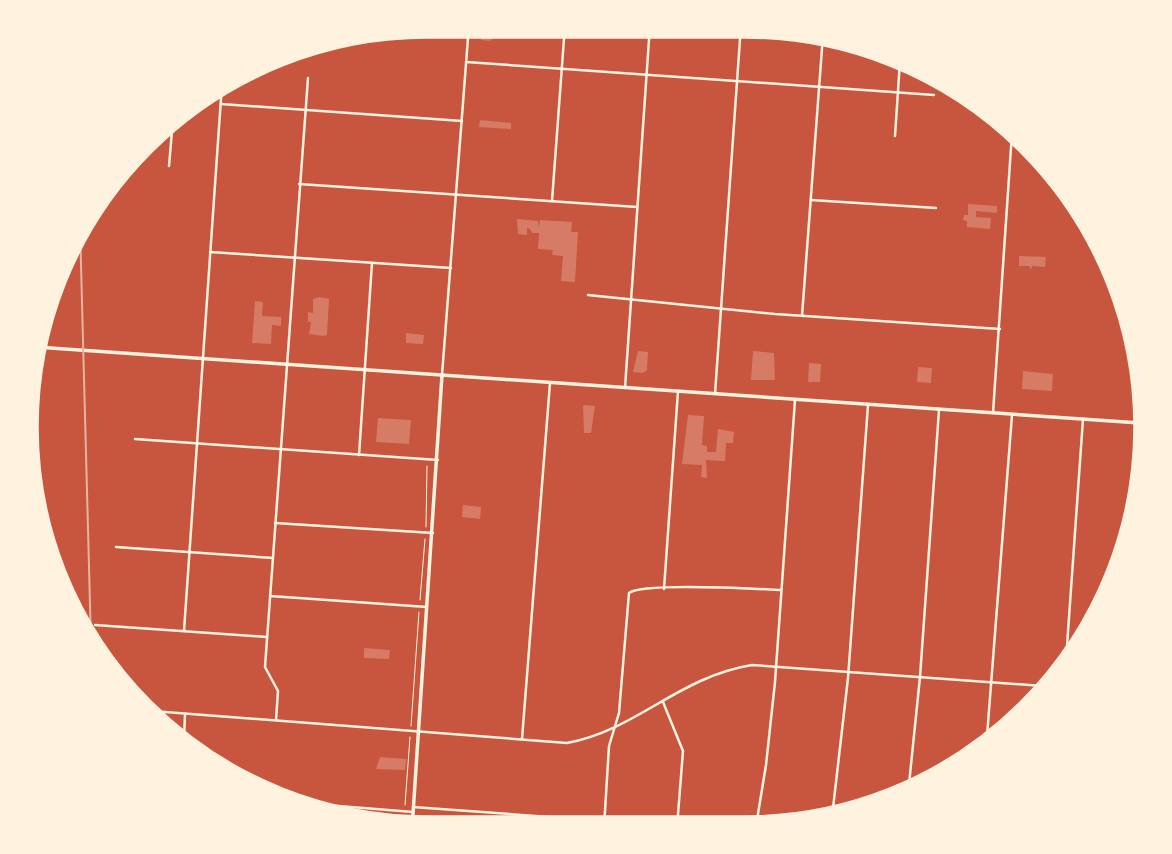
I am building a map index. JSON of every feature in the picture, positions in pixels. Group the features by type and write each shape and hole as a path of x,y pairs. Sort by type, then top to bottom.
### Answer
{"main road":[{"path":"45,348 1135,424"},
{"path":"413,816 442,375"}],"street":[{"path":"442,375 468,37"},
{"path":"551,201 564,37"},
{"path":"625,388 649,37"},
{"path":"715,394 740,37"},
{"path":"803,316 822,44"},
{"path":"466,62 934,95"},
{"path":"895,136 899,68"},
{"path":"276,721 278,691 265,670 308,78"},
{"path":"184,631 221,96"},
{"path":"221,104 462,121"},
{"path":"169,166 172,132"},
{"path":"993,413 1012,143"},
{"path":"299,184 638,207"},
{"path":"811,200 936,208"},
{"path":"210,252 451,268"},
{"path":"359,454 373,263"},
{"path":"588,295 803,316 1000,329"},
{"path":"522,739 550,383"},
{"path":"664,589 678,391"},
{"path":"758,817 776,667 795,400"},
{"path":"833,807 849,672 868,405"},
{"path":"909,781 920,677 939,410"},
{"path":"987,734 1012,415"},
{"path":"1067,647 1083,419"},
{"path":"135,439 438,460"},
{"path":"275,523 433,533"},
{"path":"117,547 273,558"},
{"path":"604,817 609,746 617,727 627,598 639,587 664,589 714,586 781,590"},
{"path":"270,596 427,607"},
{"path":"95,625 267,638"},
{"path":"161,712 567,743 590,739 617,727 693,682 726,670 752,666 1037,686"},
{"path":"662,700 683,751 678,817"},
{"path":"184,733 185,714"},
{"path":"331,805 540,817"}],"path":[{"path":"405,816 425,533 427,463"}],"building":[{"path":"481,37 493,37 490,41 481,40"},
{"path":"480,120 511,123 511,129 479,127"},
{"path":"968,204 997,206 997,213 976,211 976,217 991,218 990,229 967,227 967,221 963,220 964,215 968,215"},
{"path":"517,219 538,221 539,227 540,220 572,222 571,232 578,232 575,282 561,281 563,256 552,255 553,250 538,249 539,233 532,233 527,228 527,235 518,234"},
{"path":"1019,256 1046,257 1045,267 1032,266 1031,270 1029,266 1019,266"},
{"path":"313,299 329,299 327,335 323,336 309,334 311,322 308,322 308,312 313,313"},
{"path":"255,301 263,302 262,316 281,317 281,326 272,325 271,344 252,343"},
{"path":"406,333 424,335 423,344 406,343"},
{"path":"638,351 648,352 647,370 643,373 633,372"},
{"path":"753,351 774,353 775,380 751,380"},
{"path":"809,363 821,364 820,382 808,382"},
{"path":"918,367 932,368 931,383 917,382"},
{"path":"1023,371 1053,374 1052,391 1022,389"},
{"path":"583,405 595,406 591,433 584,433"},
{"path":"688,415 704,416 702,445 707,446 707,452 716,452 718,429 734,432 733,443 726,443 725,461 706,460 707,478 701,477 702,465 682,464"},
{"path":"378,418 411,420 409,444 376,442"},
{"path":"463,505 481,507 480,519 462,517"},
{"path":"364,648 390,650 389,659 364,658"},
{"path":"380,757 406,759 405,770 376,769"}],"railway":[{"path":"81,248 91,624"}]}
